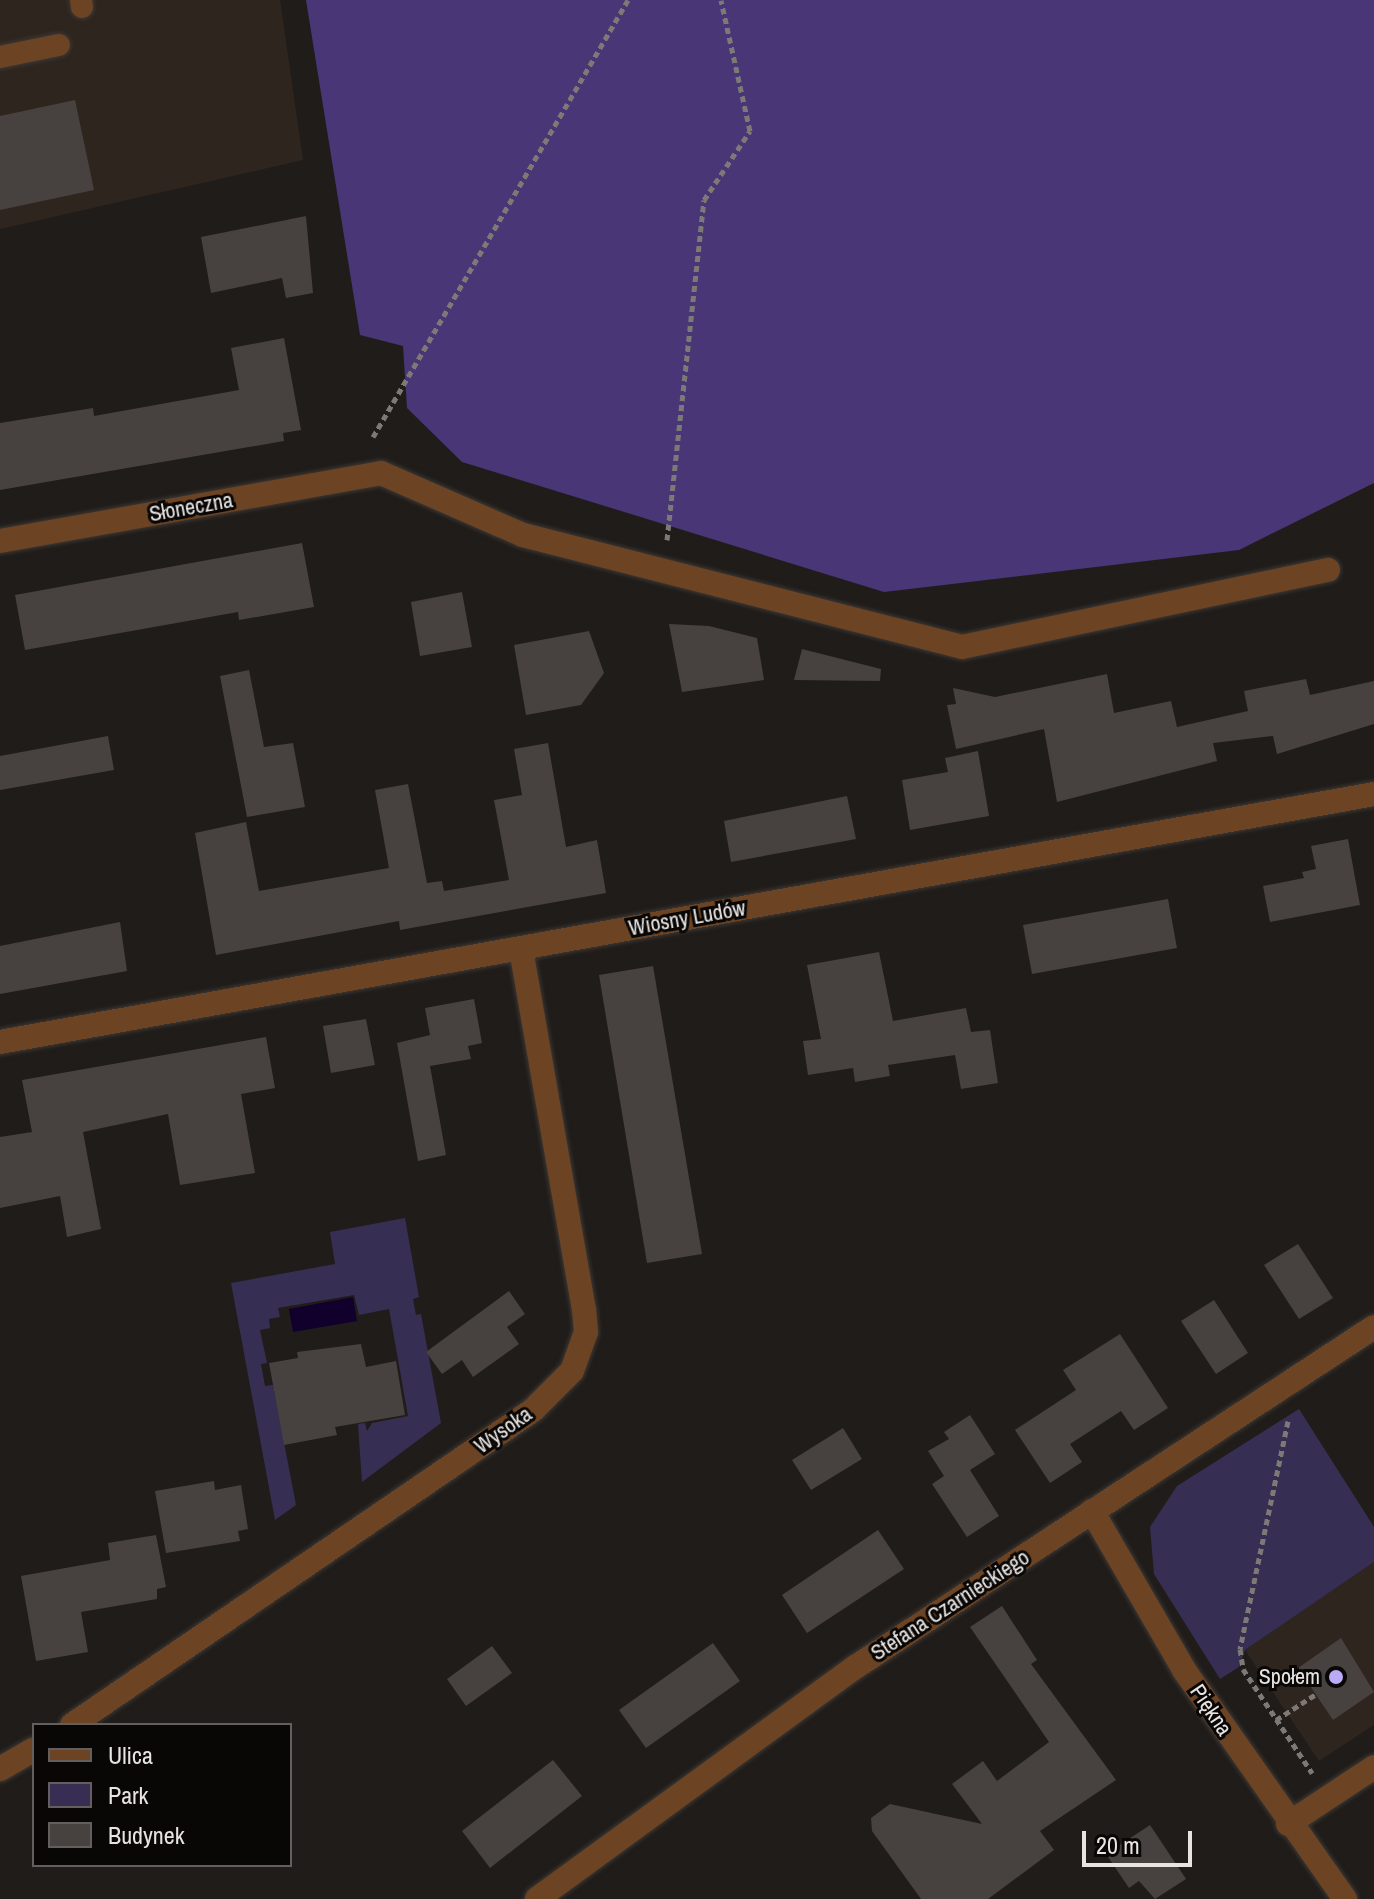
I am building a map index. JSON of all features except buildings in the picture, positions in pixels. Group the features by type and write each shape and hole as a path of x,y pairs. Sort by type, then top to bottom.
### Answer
{"street":[{"name":"Słoneczna","path":"0,541 381,473 523,535 663,569"},
{"path":"663,569 962,647 1328,570"},
{"name":"Wiosny Ludów","path":"0,1042 1374,794"},
{"name":"Wysoka","path":"75,1723 533,1410 572,1371 586,1332 584,1310 521,948"},
{"name":"Stefana Czarnieckiego","path":"537,1899 736,1751 1092,1511 1374,1327"},
{"name":"Piękna","path":"1092,1511 1184,1670 1288,1824 1345,1899"},
{"path":"0,1769 32,1750"},
{"path":"1288,1824 1374,1767"}],"lane":[{"path":"0,57 59,45"}],"path":[{"path":"373,437 628,0"},
{"path":"663,569 704,200 750,131 721,0"},
{"path":"1273,1393 1288,1421 1240,1649 1243,1669 1328,1797"},
{"path":"1276,1720 1316,1694"}],"shaded area":[{"path":"0,0 280,0 303,160 0,229"},
{"path":"306,0 1374,0 1374,483 1239,550 884,592 462,462 407,408 403,346 360,335"},
{"path":"353,1297 357,1321 293,1332 289,1309"},
{"path":"1374,1562 1374,1725 1319,1761 1245,1650"}],"green space":[{"path":"405,1218 419,1297 413,1299 416,1315 421,1314 441,1423 362,1482 358,1424 365,1423 367,1431 372,1423 408,1416 389,1309 359,1315 354,1295 278,1308 280,1317 269,1319 270,1328 260,1330 267,1363 261,1364 265,1386 273,1385 296,1505 275,1520 231,1283 335,1264 330,1232"},
{"path":"1299,1409 1374,1527 1374,1562 1245,1650 1239,1667 1220,1679 1154,1574 1150,1527 1177,1486"}],"place":[{"name":"Społem","path":"1336,1677"}]}
